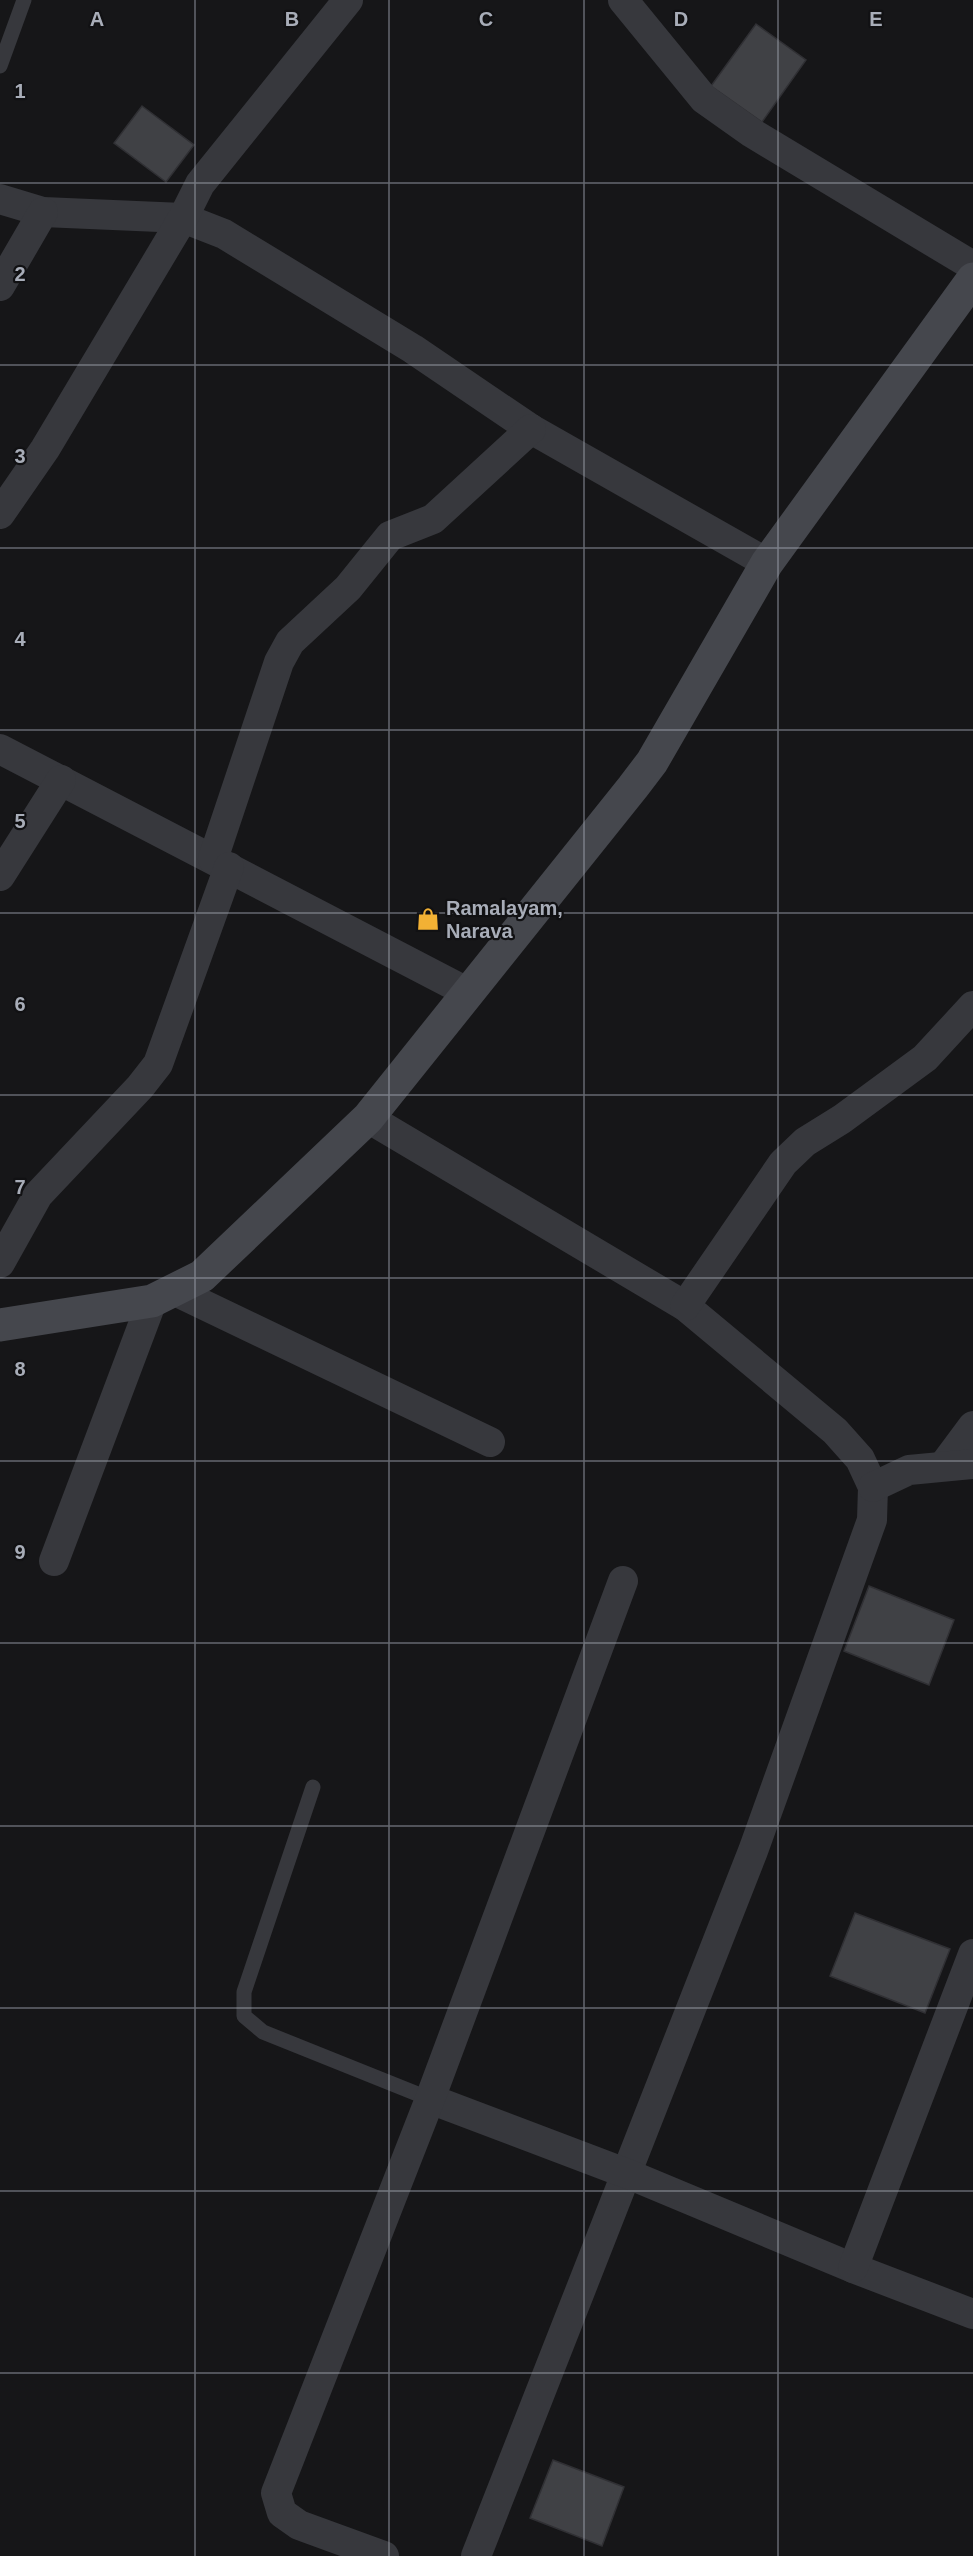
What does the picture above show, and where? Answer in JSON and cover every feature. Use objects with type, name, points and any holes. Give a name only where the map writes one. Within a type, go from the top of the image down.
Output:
[{"type":"main road","points":[[0,1325],[164,1296],[202,1276],[368,1118],[652,762],[767,563],[973,279]]},
{"type":"street","points":[[0,514],[45,449],[183,218],[200,184],[215,162],[348,0]]},
{"type":"street","points":[[623,0],[704,99],[752,133],[973,266]]},
{"type":"street","points":[[0,199],[43,212],[183,218],[224,234],[413,349],[531,429],[767,563]]},
{"type":"street","points":[[0,286],[43,212]]},
{"type":"street","points":[[0,1263],[38,1195],[159,1064],[221,863],[279,662],[291,642],[348,588],[390,536],[434,519],[531,429]]},
{"type":"street","points":[[0,749],[467,992]]},
{"type":"street","points":[[0,876],[61,780]]},
{"type":"street","points":[[686,1306],[783,1163],[805,1142],[850,1113],[924,1058],[973,1006]]},
{"type":"street","points":[[368,1118],[686,1306],[835,1431],[860,1459],[873,1487],[872,1520],[753,1851],[476,2556]]},
{"type":"street","points":[[54,1561],[164,1296],[490,1442]]},
{"type":"street","points":[[944,1465],[973,1426]]},
{"type":"street","points":[[873,1487],[909,1470],[973,1464]]},
{"type":"street","points":[[384,2556],[299,2525],[282,2513],[276,2493],[430,2099],[624,1581]]},
{"type":"street","points":[[853,2268],[973,1954]]},
{"type":"street","points":[[430,2099],[628,2174],[853,2268],[973,2314]]},
{"type":"lane","points":[[0,66],[24,0]]},
{"type":"lane","points":[[313,1787],[244,1992],[244,2016],[263,2032],[430,2099]]},
{"type":"building","points":[[756,24],[806,60],[762,122],[711,86]]},
{"type":"building","points":[[142,106],[194,145],[166,182],[114,143]]},
{"type":"building","points":[[869,1586],[954,1620],[929,1685],[844,1651]]},
{"type":"building","points":[[855,1913],[950,1949],[925,2013],[830,1976]]},
{"type":"building","points":[[553,2460],[624,2487],[602,2546],[530,2518]]},
{"type":"place","name":"Ramalayam, Narava","points":[[428,919]]}]
